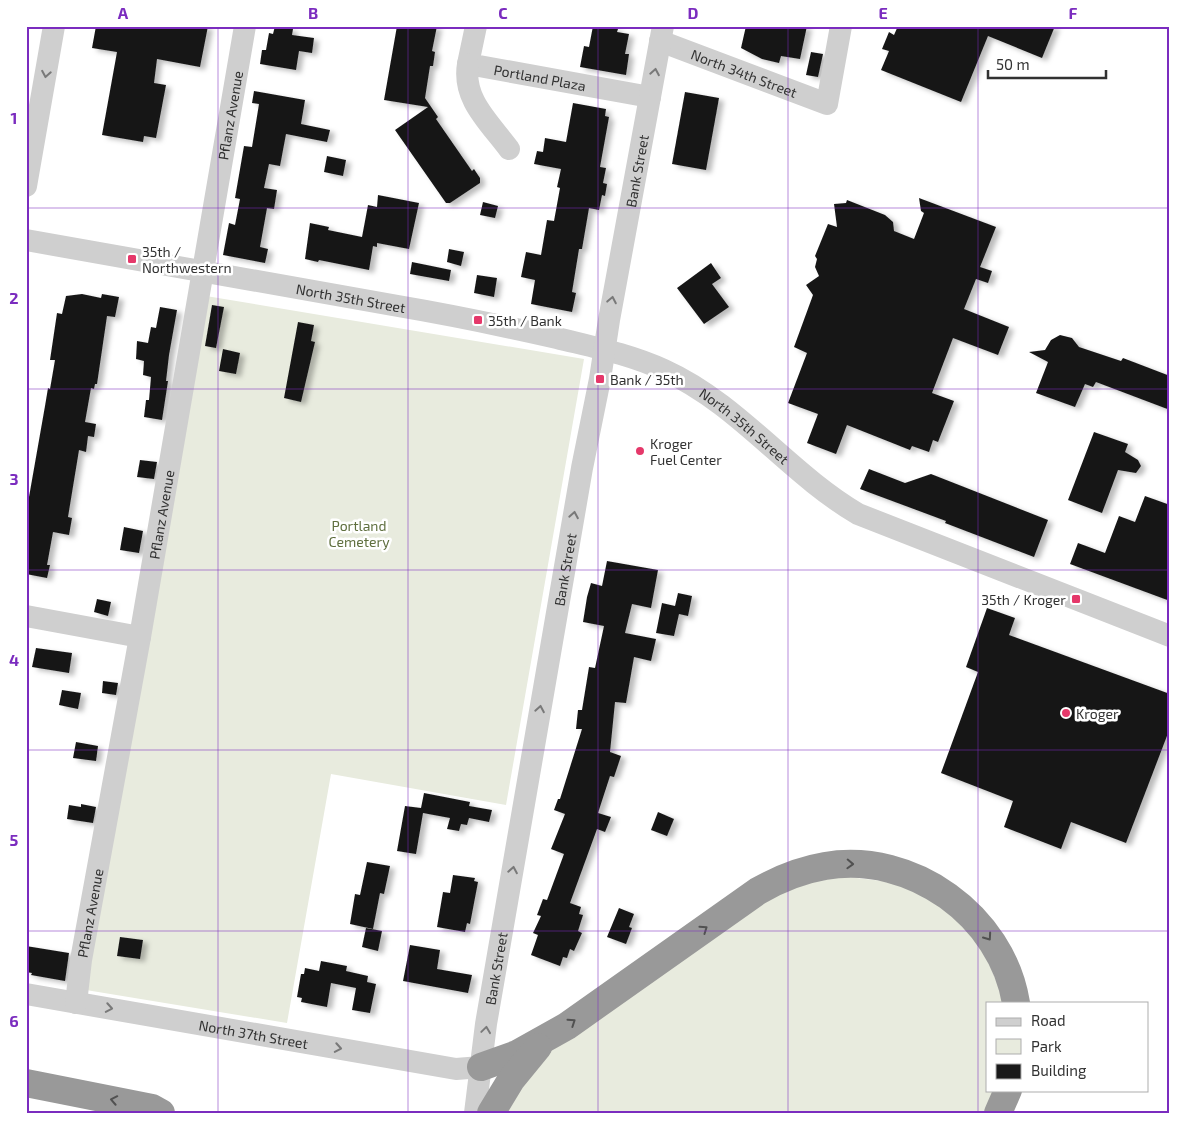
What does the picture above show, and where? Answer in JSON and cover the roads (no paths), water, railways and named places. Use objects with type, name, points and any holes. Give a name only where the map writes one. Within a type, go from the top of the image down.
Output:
[{"type":"highway","points":[[481,1067],[516,1054],[567,1026],[758,891],[789,875],[807,869],[846,864],[876,866],[910,875],[929,884],[963,908],[986,934],[1000,957],[1009,976],[1016,1002]]},
{"type":"highway","points":[[491,1113],[511,1080],[548,1037]]},
{"type":"highway","points":[[26,1083],[152,1108],[161,1113]]},
{"type":"highway","points":[[998,1113],[1007,1092]]},
{"type":"street","points":[[26,186],[54,26]]},
{"type":"street","name":"Pflanz Avenue","points":[[76,1002],[81,960],[140,637],[245,26]]},
{"type":"street","points":[[476,26],[468,64],[467,86],[474,103],[508,149]]},
{"type":"street","name":"North 34th Street","points":[[662,34],[827,104],[841,26]]},
{"type":"street","name":"Bank Street","points":[[475,1113],[486,1024],[577,498],[662,34]]},
{"type":"street","name":"Portland Plaza","points":[[468,64],[650,97]]},
{"type":"street","name":"North 35th Street","points":[[26,240],[478,320],[605,348],[645,362],[691,383],[729,410],[832,498],[858,514],[1170,636]]},
{"type":"street","points":[[26,616],[140,637]]},
{"type":"street","name":"North 37th Street","points":[[26,994],[456,1069],[481,1067]]},
{"type":"place","name":"35th / Northwestern","points":[[132,259]]},
{"type":"place","name":"35th / Bank","points":[[478,320]]},
{"type":"place","name":"Bank / 35th","points":[[600,379]]},
{"type":"place","name":"Kroger Fuel Center","points":[[640,451]]},
{"type":"place","name":"35th / Kroger","points":[[1076,599]]},
{"type":"place","name":"Kroger","points":[[1066,713]]},
{"type":"park label","name":"Portland Cemetery","points":[[359,534]]}]
